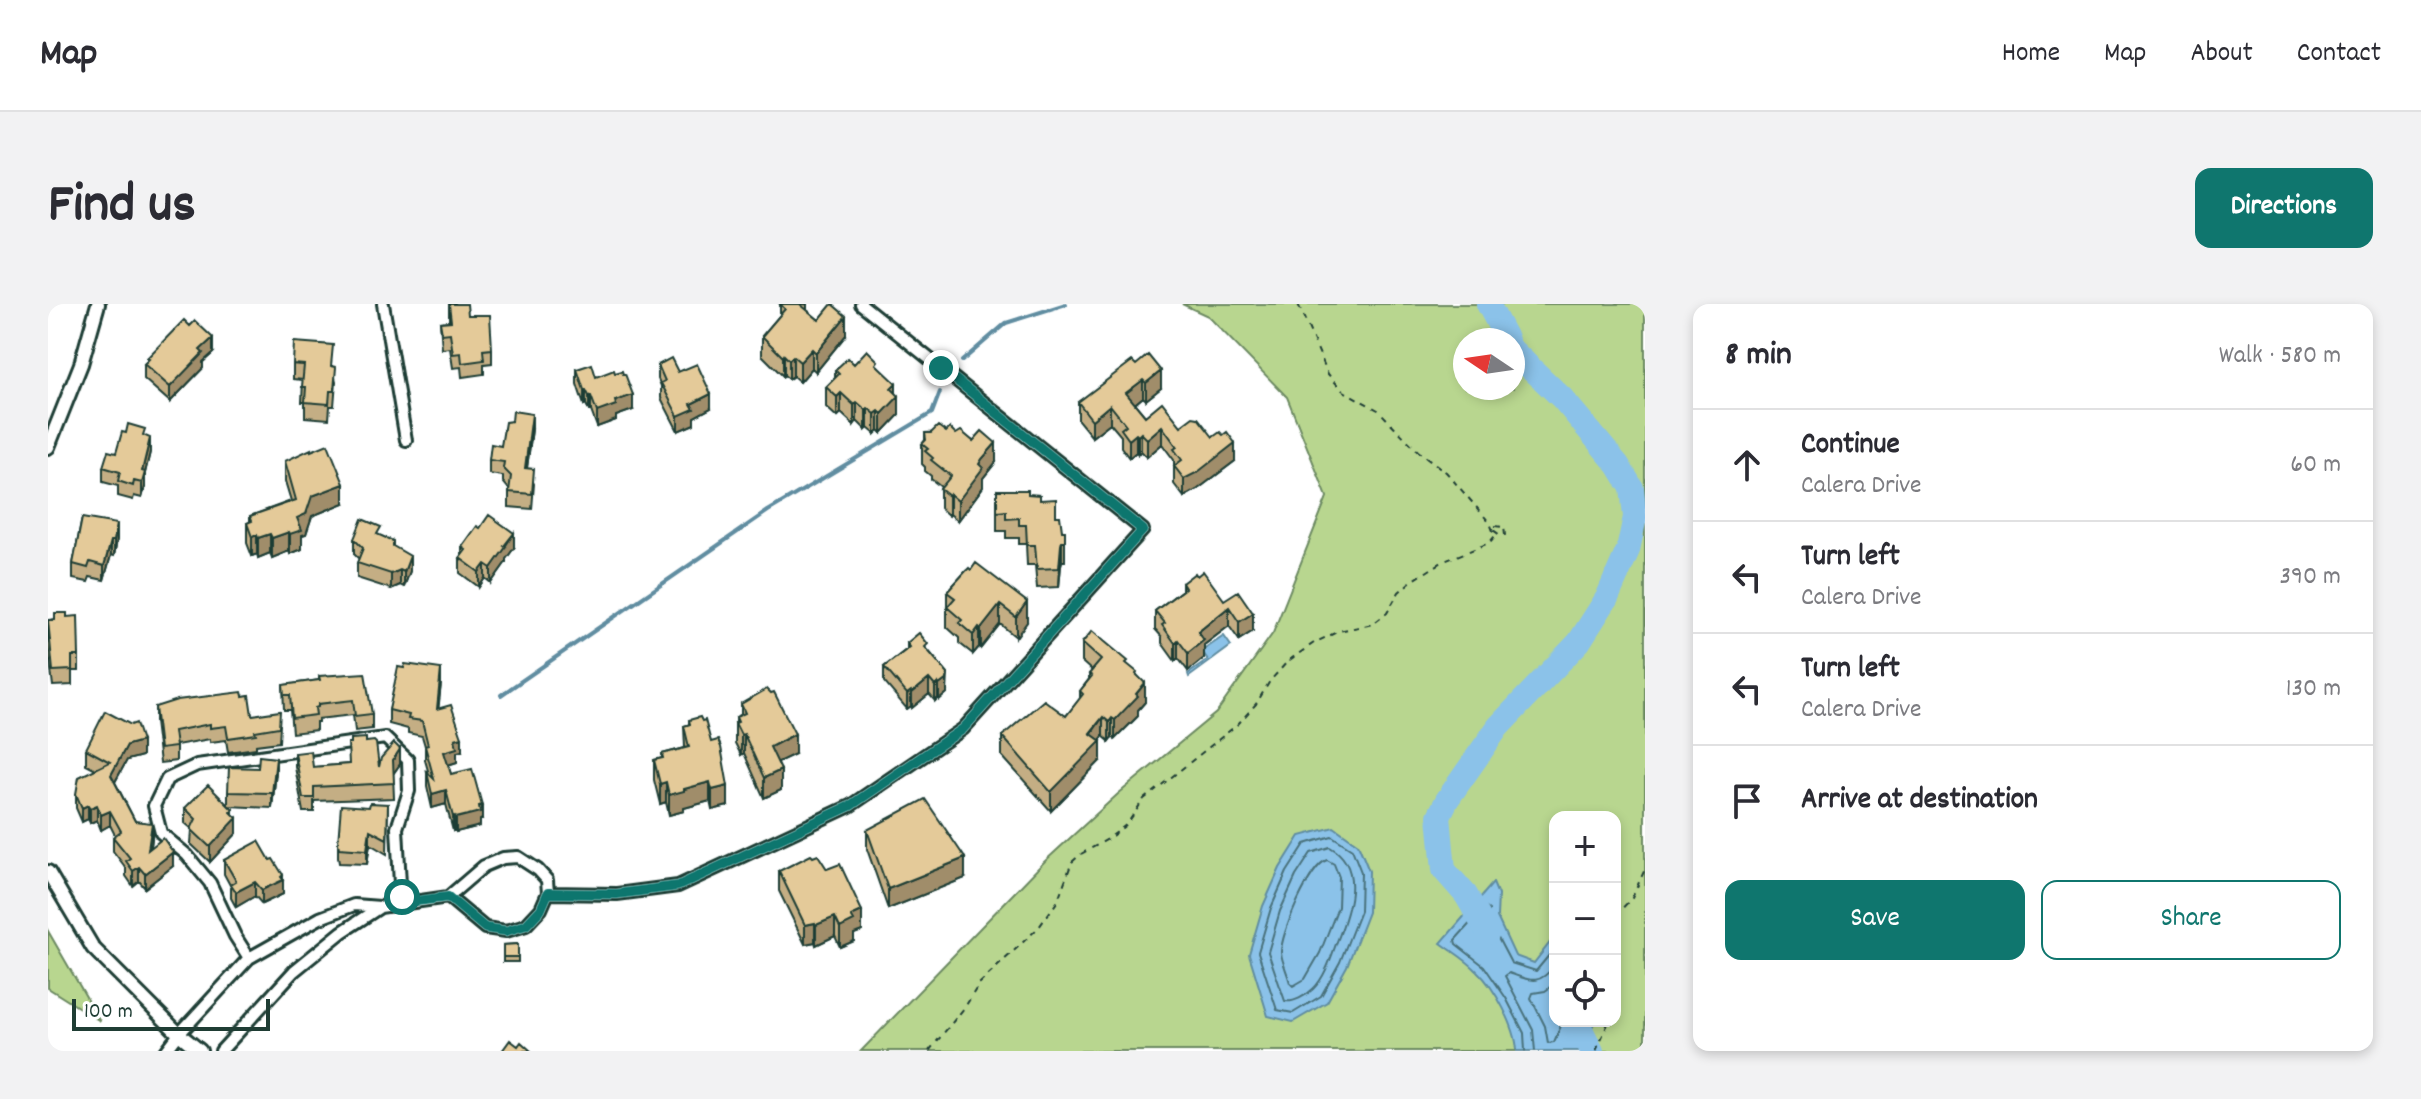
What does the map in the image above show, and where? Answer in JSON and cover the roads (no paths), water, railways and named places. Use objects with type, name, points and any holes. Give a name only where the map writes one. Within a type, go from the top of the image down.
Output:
[{"type":"street","points":[[48,447],[81,364],[98,304]]},
{"type":"street","points":[[383,304],[406,440]]},
{"type":"street","points":[[548,893],[617,894],[678,886],[850,806],[963,729],[1143,530],[861,304]]},
{"type":"street","points":[[249,958],[210,883],[187,855],[161,833],[154,806],[167,779],[197,765],[385,738],[408,760],[409,791],[397,828],[401,903]]},
{"type":"street","points":[[166,1051],[249,958],[320,918],[354,905],[380,907],[448,897],[484,866],[503,858],[518,857],[547,880],[548,893],[541,909],[526,925],[506,931],[485,928],[448,897]]},
{"type":"street","points":[[48,872],[93,948],[200,1051]]},
{"type":"street","points":[[221,1051],[294,971],[342,932],[380,907]]},
{"type":"water","points":[[1224,636],[1231,646],[1189,677],[1188,674],[1208,660],[1202,651]]},
{"type":"water","points":[[1334,827],[1358,844],[1369,871],[1368,912],[1347,966],[1327,1002],[1293,1022],[1268,1016],[1249,954],[1263,906],[1280,868],[1300,836]]},
{"type":"water","points":[[1493,883],[1498,895],[1497,917],[1515,956],[1534,963],[1549,944],[1549,1027],[1592,1027],[1581,1051],[1517,1051],[1509,1020],[1491,987],[1473,967],[1441,943]]},
{"type":"waterway","points":[[962,361],[1006,323],[1066,304]]},
{"type":"waterway","points":[[1488,304],[1501,328]]},
{"type":"waterway","points":[[1488,933],[1466,895],[1444,870],[1439,816],[1498,727],[1579,642],[1607,598],[1628,550],[1635,517],[1632,488],[1618,465],[1562,398],[1525,363]]},
{"type":"waterway","points":[[501,695],[768,511],[932,413],[940,392]]},
{"type":"waterway","points":[[1579,1027],[1592,1051]]}]
